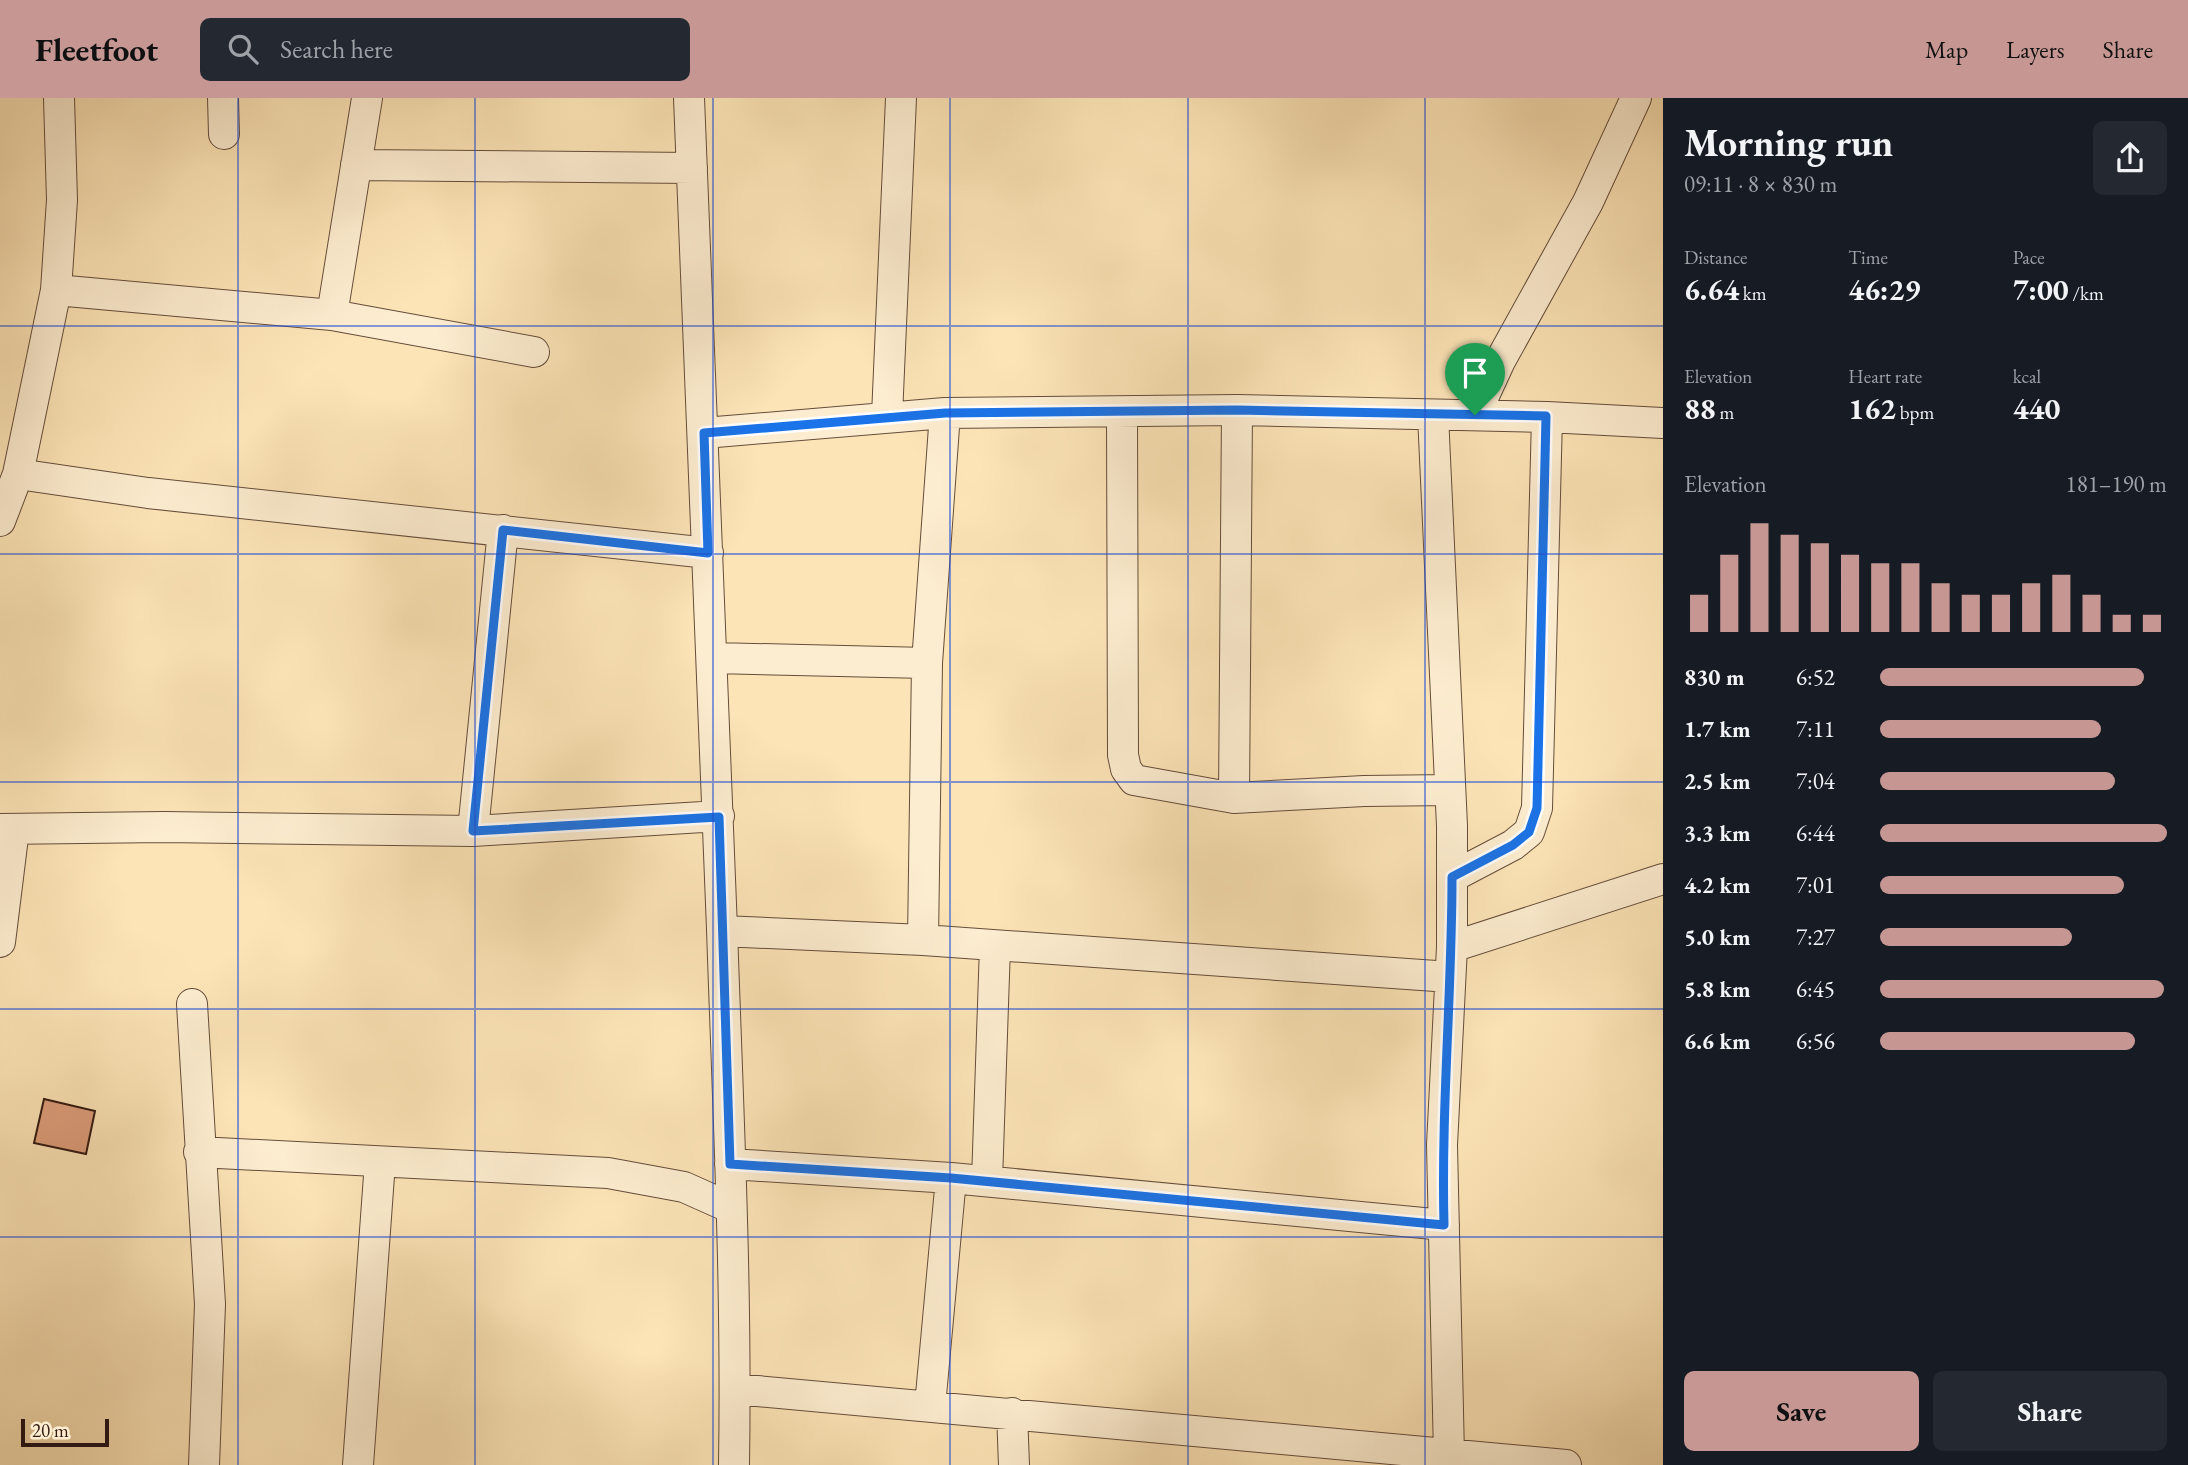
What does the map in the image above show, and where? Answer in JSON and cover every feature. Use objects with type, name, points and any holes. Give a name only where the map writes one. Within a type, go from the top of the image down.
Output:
[{"type":"street","points":[[0,521],[18,474],[56,290],[62,200],[58,98]]},
{"type":"street","points":[[223,98],[224,135]]},
{"type":"street","points":[[332,315],[367,98]]},
{"type":"street","points":[[688,98],[714,658],[730,1164],[734,1465]]},
{"type":"street","points":[[887,416],[901,98]]},
{"type":"street","points":[[1475,415],[1500,361],[1588,202],[1636,98]]},
{"type":"street","points":[[356,165],[692,168]]},
{"type":"street","points":[[56,290],[332,315],[534,352]]},
{"type":"street","points":[[704,433],[945,413],[1237,410],[1546,416],[1663,423]]},
{"type":"street","points":[[1234,799],[1237,410]]},
{"type":"street","points":[[923,940],[928,663],[945,413]]},
{"type":"street","points":[[1122,413],[1123,755],[1126,769],[1134,780],[1234,799],[1364,791],[1449,790]]},
{"type":"street","points":[[1433,415],[1452,877],[1452,947],[1442,1144],[1449,1455]]},
{"type":"street","points":[[1452,877],[1513,845],[1529,832],[1537,808],[1546,416]]},
{"type":"street","points":[[18,474],[148,493],[708,553]]},
{"type":"street","points":[[473,831],[503,530]]},
{"type":"street","points":[[714,658],[928,663]]},
{"type":"street","points":[[0,942],[7,829],[473,831],[719,817]]},
{"type":"street","points":[[1452,947],[1663,878]]},
{"type":"street","points":[[722,931],[923,940],[1450,977]]},
{"type":"street","points":[[987,1181],[995,946]]},
{"type":"street","points":[[192,1004],[210,1304],[204,1465]]},
{"type":"street","points":[[199,1152],[608,1173],[684,1187],[731,1208]]},
{"type":"street","points":[[358,1465],[380,1162]]},
{"type":"street","points":[[730,1164],[987,1181],[1444,1225]]},
{"type":"street","points":[[930,1406],[951,1178]]},
{"type":"street","points":[[735,1389],[1566,1465]]},
{"type":"street","points":[[1013,1413],[1014,1465]]},
{"type":"building","points":[[44,1099],[95,1111],[86,1154],[34,1143]]},
{"type":"route","points":[[1237,410],[1475,415],[1546,416],[1537,808],[1529,832],[1513,845],[1452,877],[1452,947],[1442,1144],[1444,1225],[951,1178],[730,1164],[719,817],[473,831],[503,530],[708,553],[704,433],[945,413],[1237,410]]}]
